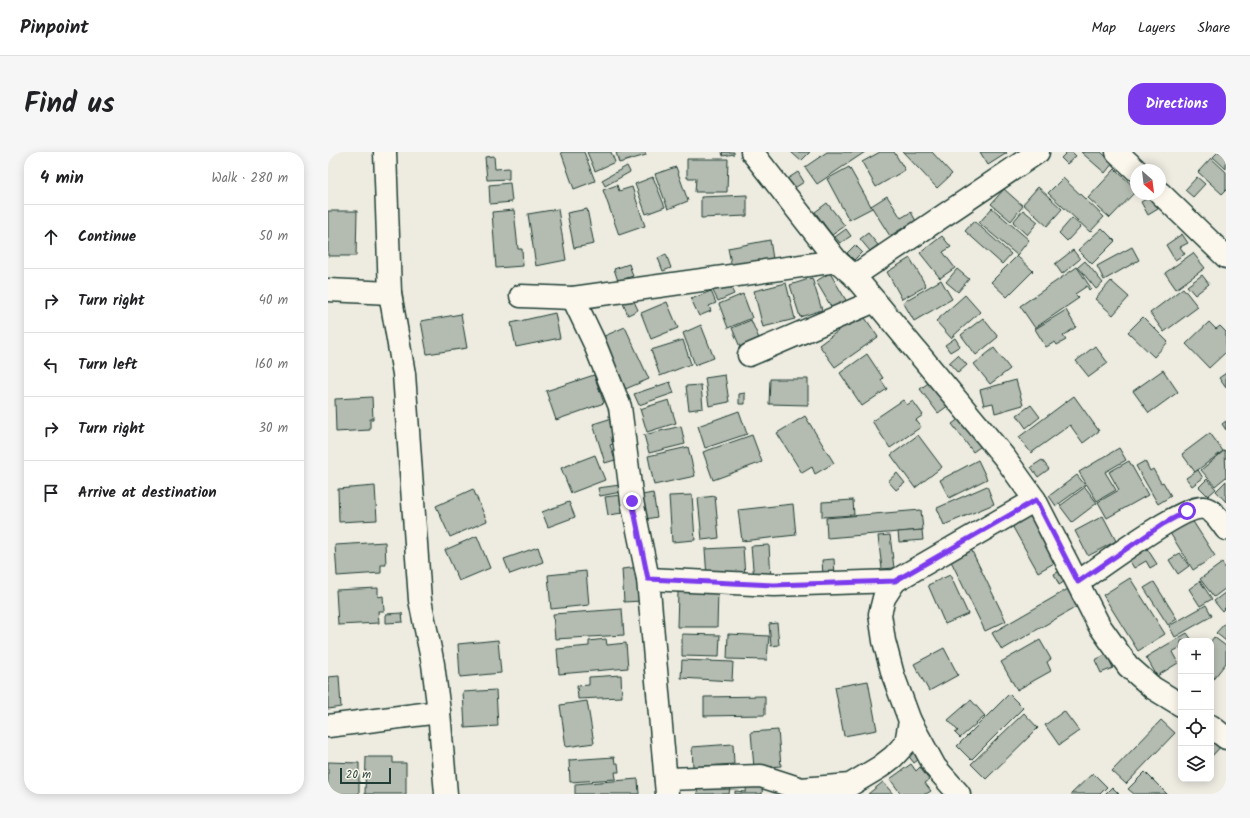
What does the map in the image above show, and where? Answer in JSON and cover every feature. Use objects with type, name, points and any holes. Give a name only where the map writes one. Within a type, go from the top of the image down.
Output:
[{"type":"street","points":[[385,152],[390,293],[404,374],[420,600],[433,664],[446,794]]},
{"type":"street","points":[[752,152],[837,261],[854,276],[875,301],[1005,458],[1036,500],[1099,625],[1128,666],[1153,688],[1178,703]]},
{"type":"street","points":[[854,276],[1038,152]]},
{"type":"street","points":[[1117,152],[1130,164]]},
{"type":"street","points":[[1166,199],[1226,257]]},
{"type":"street","points":[[521,296],[573,298],[837,261]]},
{"type":"street","points":[[328,290],[390,293]]},
{"type":"street","points":[[573,298],[594,342],[620,407],[632,501],[648,579],[667,787],[761,776],[801,789],[850,789],[880,767],[906,743],[910,721]]},
{"type":"street","points":[[749,355],[875,301]]},
{"type":"street","points":[[959,794],[935,767],[910,721],[893,675],[884,640],[880,614],[884,598],[895,581],[1036,500]]},
{"type":"street","points":[[1078,582],[1163,524],[1187,511],[1202,507],[1211,510],[1226,529]]},
{"type":"street","points":[[648,579],[774,585],[895,581]]},
{"type":"street","points":[[328,726],[439,712]]},
{"type":"street","points":[[1214,728],[1226,738]]},
{"type":"building","points":[[561,152],[584,152],[595,181],[574,189]]},
{"type":"building","points":[[587,152],[611,152],[615,162],[595,171]]},
{"type":"building","points":[[616,152],[645,152],[646,155],[619,163]]},
{"type":"building","points":[[722,152],[734,152],[734,154],[723,156]]},
{"type":"building","points":[[791,152],[810,152],[801,161]]},
{"type":"building","points":[[827,152],[865,152],[817,184],[805,167]]},
{"type":"building","points":[[880,152],[894,152],[905,170],[876,187],[862,162]]},
{"type":"building","points":[[903,152],[932,152],[952,174],[937,188]]},
{"type":"building","points":[[980,152],[1006,152],[1007,153],[988,165]]},
{"type":"building","points":[[1067,152],[1072,152],[1076,156],[1067,164],[1061,158]]},
{"type":"building","points":[[1081,152],[1101,152],[1113,163],[1105,173]]},
{"type":"building","points":[[1218,152],[1226,152],[1226,169],[1213,157]]},
{"type":"building","points":[[494,156],[495,169],[509,168],[509,179],[487,180],[485,157]]},
{"type":"building","points":[[1211,158],[1226,172],[1226,190],[1222,194],[1198,172]]},
{"type":"building","points":[[687,159],[728,159],[727,192],[695,192],[696,178],[687,178]]},
{"type":"building","points":[[627,166],[630,172],[605,186],[602,180]]},
{"type":"building","points":[[676,167],[688,201],[668,209],[655,174]]},
{"type":"building","points":[[849,167],[872,208],[849,220],[827,179]]},
{"type":"building","points":[[1115,169],[1130,183],[1130,197],[1110,218],[1088,198]]},
{"type":"building","points":[[798,172],[804,182],[793,189],[787,179]]},
{"type":"building","points":[[653,177],[665,207],[646,214],[635,184]]},
{"type":"building","points":[[1197,177],[1205,184],[1193,197],[1185,190]]},
{"type":"building","points":[[1063,178],[1104,217],[1090,232],[1048,193]]},
{"type":"building","points":[[510,183],[512,202],[490,204],[489,185]]},
{"type":"building","points":[[617,185],[619,191],[632,187],[645,226],[619,235],[603,190]]},
{"type":"building","points":[[1038,187],[1062,209],[1047,226],[1023,204]]},
{"type":"building","points":[[1004,189],[1023,206],[1011,221],[991,204]]},
{"type":"building","points":[[747,195],[747,216],[701,218],[701,197]]},
{"type":"building","points":[[887,196],[901,218],[911,212],[917,223],[911,227],[909,224],[890,236],[871,206]]},
{"type":"building","points":[[1144,200],[1153,200],[1158,209],[1148,215],[1141,202]]},
{"type":"building","points":[[827,203],[845,226],[832,235],[815,212]]},
{"type":"building","points":[[992,208],[1029,240],[1017,255],[979,223]]},
{"type":"building","points":[[558,209],[566,260],[536,266],[528,214]]},
{"type":"building","points":[[587,209],[594,244],[574,248],[567,213]]},
{"type":"building","points":[[514,210],[518,249],[522,249],[523,266],[496,268],[492,212]]},
{"type":"building","points":[[1023,210],[1038,222],[1027,235],[1013,222]]},
{"type":"building","points":[[328,211],[357,211],[356,256],[328,256]]},
{"type":"building","points":[[1072,218],[1081,226],[1067,241],[1059,233]]},
{"type":"building","points":[[974,221],[1011,254],[1002,264],[965,231]]},
{"type":"building","points":[[1102,228],[1115,241],[1092,264],[1078,250]]},
{"type":"building","points":[[846,229],[851,236],[840,243],[835,237]]},
{"type":"building","points":[[868,233],[878,245],[870,251],[860,239]]},
{"type":"building","points":[[1182,234],[1188,243],[1180,247],[1185,254],[1175,260],[1166,245]]},
{"type":"building","points":[[942,236],[951,247],[943,252],[955,268],[940,278],[920,253]]},
{"type":"building","points":[[770,240],[773,259],[732,268],[728,248]]},
{"type":"building","points":[[855,245],[862,252],[854,260],[847,253]]},
{"type":"building","points":[[1132,247],[1139,260],[1104,280],[1097,266]]},
{"type":"building","points":[[1073,250],[1080,259],[1062,274],[1055,264]]},
{"type":"building","points":[[1193,253],[1205,268],[1176,289],[1165,273]]},
{"type":"building","points":[[666,254],[671,268],[663,271],[658,258]]},
{"type":"building","points":[[1017,256],[1033,271],[1007,297],[991,282]]},
{"type":"building","points":[[910,258],[926,286],[902,299],[887,272]]},
{"type":"building","points":[[1085,261],[1103,283],[1096,289],[1078,267]]},
{"type":"building","points":[[629,264],[633,276],[618,281],[614,269]]},
{"type":"building","points":[[1077,267],[1091,288],[1089,290],[1087,286],[1075,294],[1079,298],[1035,328],[1020,306]]},
{"type":"building","points":[[957,269],[969,279],[958,292],[946,282]]},
{"type":"building","points":[[830,273],[847,302],[833,310],[816,281]]},
{"type":"building","points":[[1202,275],[1209,284],[1195,295],[1187,286]]},
{"type":"building","points":[[812,278],[822,310],[800,317],[790,285]]},
{"type":"building","points":[[941,280],[952,299],[914,321],[903,302]]},
{"type":"building","points":[[1111,281],[1129,297],[1113,315],[1095,299]]},
{"type":"building","points":[[786,283],[795,319],[763,327],[754,291]]},
{"type":"building","points":[[729,284],[734,294],[718,301],[713,291]]},
{"type":"building","points":[[1183,288],[1198,307],[1164,332],[1150,313]]},
{"type":"building","points":[[711,291],[716,303],[709,306],[711,311],[699,316],[691,299]]},
{"type":"building","points":[[743,294],[752,318],[728,328],[719,304]]},
{"type":"building","points":[[965,295],[980,312],[951,338],[936,321]]},
{"type":"building","points":[[632,297],[638,310],[628,315],[622,301]]},
{"type":"building","points":[[667,302],[678,328],[651,339],[641,313]]},
{"type":"building","points":[[859,309],[878,337],[835,367],[819,345],[838,331],[834,326]]},
{"type":"building","points":[[1066,310],[1076,327],[1063,336],[1066,340],[1057,345],[1055,342],[1046,347],[1035,329]]},
{"type":"building","points":[[555,313],[560,338],[516,347],[511,323]]},
{"type":"building","points":[[461,314],[467,348],[427,354],[421,321]]},
{"type":"building","points":[[1143,317],[1168,342],[1154,357],[1128,332]]},
{"type":"building","points":[[983,318],[998,337],[976,355],[961,335]]},
{"type":"building","points":[[751,320],[761,343],[742,352],[732,328]]},
{"type":"building","points":[[1209,322],[1216,329],[1220,326],[1226,332],[1226,352],[1209,368],[1186,344]]},
{"type":"building","points":[[701,325],[714,358],[695,365],[683,333]]},
{"type":"building","points":[[625,327],[649,379],[623,390],[600,338]]},
{"type":"building","points":[[955,338],[960,346],[950,352],[945,345]]},
{"type":"building","points":[[683,340],[691,364],[660,376],[651,350]]},
{"type":"building","points":[[1095,346],[1108,363],[1089,377],[1076,361]]},
{"type":"building","points":[[994,348],[1010,369],[990,384],[974,364]]},
{"type":"building","points":[[867,354],[883,378],[881,380],[887,389],[862,406],[840,373]]},
{"type":"building","points":[[958,355],[967,365],[958,373],[949,363]]},
{"type":"building","points":[[1163,370],[1178,392],[1149,413],[1133,391]]},
{"type":"building","points":[[1226,373],[1226,388],[1219,378]]},
{"type":"building","points":[[594,375],[604,403],[556,420],[546,391]]},
{"type":"building","points":[[725,375],[729,402],[709,406],[705,378]]},
{"type":"building","points":[[770,379],[808,379],[808,405],[769,404]]},
{"type":"building","points":[[1016,380],[1023,405],[995,413],[993,403],[984,405],[980,390]]},
{"type":"building","points":[[931,381],[949,405],[938,413],[920,389]]},
{"type":"building","points":[[670,382],[674,393],[639,405],[634,394]]},
{"type":"building","points":[[701,385],[703,408],[689,410],[686,386]]},
{"type":"building","points":[[745,393],[745,404],[739,404],[739,394]]},
{"type":"building","points":[[1074,396],[1099,431],[1083,443],[1070,425],[1031,453],[1019,437]]},
{"type":"building","points":[[372,397],[373,419],[370,419],[370,430],[336,432],[335,399]]},
{"type":"building","points":[[669,400],[676,423],[647,432],[640,409]]},
{"type":"building","points":[[903,400],[907,405],[913,401],[923,415],[916,420],[921,427],[890,448],[872,421]]},
{"type":"building","points":[[1031,405],[1040,417],[1026,428],[1017,415]]},
{"type":"building","points":[[739,411],[747,434],[705,448],[698,426]]},
{"type":"building","points":[[805,416],[834,463],[815,474],[812,467],[802,473],[777,433]]},
{"type":"building","points":[[963,416],[984,444],[973,452],[952,424]]},
{"type":"building","points":[[609,419],[614,436],[611,437],[613,444],[610,445],[615,460],[605,463],[593,424]]},
{"type":"building","points":[[1226,421],[1226,430],[1222,424]]},
{"type":"building","points":[[681,426],[685,444],[649,453],[644,435]]},
{"type":"building","points":[[1210,433],[1223,451],[1195,472],[1182,454]]},
{"type":"building","points":[[752,435],[762,462],[713,480],[703,452]]},
{"type":"building","points":[[918,435],[942,467],[915,488],[891,455]]},
{"type":"building","points":[[688,447],[695,476],[654,485],[648,456]]},
{"type":"building","points":[[1119,448],[1126,460],[1105,472],[1116,490],[1097,501],[1079,472]]},
{"type":"building","points":[[1225,450],[1226,477],[1215,486],[1201,470]]},
{"type":"building","points":[[595,455],[605,480],[571,493],[561,468]]},
{"type":"building","points":[[978,460],[987,479],[949,498],[940,480]]},
{"type":"building","points":[[1042,460],[1049,469],[1038,477],[1031,467]]},
{"type":"building","points":[[1129,461],[1148,495],[1107,518],[1098,502],[1119,490],[1109,472]]},
{"type":"building","points":[[1145,461],[1150,471],[1153,469],[1171,496],[1158,504],[1136,466]]},
{"type":"building","points":[[1198,470],[1203,478],[1192,486],[1186,478]]},
{"type":"building","points":[[897,473],[905,483],[896,490],[888,481]]},
{"type":"building","points":[[1077,475],[1085,485],[1056,506],[1049,496]]},
{"type":"building","points":[[1207,479],[1216,489],[1208,496],[1199,487]]},
{"type":"building","points":[[1226,481],[1226,502],[1216,491]]},
{"type":"building","points":[[620,485],[621,492],[600,496],[598,488]]},
{"type":"building","points":[[375,486],[377,520],[339,522],[338,489]]},
{"type":"building","points":[[987,486],[994,504],[944,525],[937,508]]},
{"type":"building","points":[[1085,487],[1097,503],[1072,522],[1060,506]]},
{"type":"building","points":[[473,489],[487,521],[450,537],[436,506]]},
{"type":"building","points":[[653,493],[657,517],[646,519],[642,495]]},
{"type":"building","points":[[620,495],[623,513],[608,515],[605,497]]},
{"type":"building","points":[[692,495],[695,540],[672,542],[669,496]]},
{"type":"building","points":[[715,496],[719,538],[702,540],[698,498]]},
{"type":"building","points":[[853,500],[854,515],[822,517],[822,502]]},
{"type":"building","points":[[569,502],[575,517],[548,527],[542,512]]},
{"type":"building","points":[[793,504],[796,535],[742,541],[738,510]]},
{"type":"building","points":[[921,510],[923,530],[827,538],[826,518]]},
{"type":"building","points":[[1028,511],[1056,562],[1038,572],[1010,522]]},
{"type":"building","points":[[1103,516],[1116,541],[1088,556],[1075,531]]},
{"type":"building","points":[[1192,520],[1215,556],[1193,570],[1170,533]]},
{"type":"building","points":[[922,530],[923,540],[899,542],[898,532]]},
{"type":"building","points":[[890,535],[894,568],[882,569],[878,536]]},
{"type":"building","points":[[477,536],[490,568],[459,581],[445,550]]},
{"type":"building","points":[[385,542],[386,565],[381,565],[381,573],[337,576],[335,545]]},
{"type":"building","points":[[769,545],[771,578],[754,580],[751,546]]},
{"type":"building","points":[[969,545],[1006,621],[985,631],[948,555]]},
{"type":"building","points":[[538,547],[543,562],[510,574],[504,559]]},
{"type":"building","points":[[743,547],[745,576],[707,578],[705,549]]},
{"type":"building","points":[[1146,547],[1157,564],[1150,568],[1146,561],[1134,568],[1128,558]]},
{"type":"building","points":[[1180,553],[1189,566],[1178,574],[1169,560]]},
{"type":"building","points":[[834,559],[835,575],[823,576],[822,560]]},
{"type":"building","points":[[1222,563],[1226,569],[1226,588],[1214,597],[1200,579]]},
{"type":"building","points":[[640,567],[642,601],[624,602],[622,569]]},
{"type":"building","points":[[1062,570],[1067,580],[1059,585],[1054,574]]},
{"type":"building","points":[[586,571],[589,605],[551,609],[548,575]]},
{"type":"building","points":[[950,575],[968,614],[945,624],[928,585]]},
{"type":"building","points":[[1130,578],[1165,634],[1138,651],[1103,595]]},
{"type":"building","points":[[1200,581],[1212,599],[1200,606],[1189,589]]},
{"type":"building","points":[[1154,582],[1177,619],[1168,625],[1144,588]]},
{"type":"building","points":[[378,588],[378,597],[383,596],[384,611],[378,611],[379,623],[338,625],[336,590]]},
{"type":"building","points":[[1068,589],[1078,606],[1002,650],[992,633]]},
{"type":"building","points":[[678,592],[718,592],[717,627],[677,627]]},
{"type":"building","points":[[1226,592],[1226,607],[1222,611],[1214,601]]},
{"type":"building","points":[[1206,605],[1212,616],[1175,637],[1169,626]]},
{"type":"building","points":[[622,609],[624,635],[555,639],[553,614]]},
{"type":"building","points":[[402,613],[403,622],[386,623],[386,614]]},
{"type":"building","points":[[1226,622],[1226,641],[1216,633]]},
{"type":"building","points":[[777,623],[779,645],[771,646],[769,624]]},
{"type":"building","points":[[1187,633],[1191,638],[1178,638]]},
{"type":"building","points":[[682,634],[720,635],[719,657],[682,656]]},
{"type":"building","points":[[728,634],[769,636],[767,660],[727,659]]},
{"type":"building","points":[[1214,637],[1226,646],[1226,663],[1214,678],[1214,638]]},
{"type":"building","points":[[1178,638],[1178,649],[1172,652],[1178,663],[1157,676],[1146,657]]},
{"type":"building","points":[[606,639],[607,645],[626,643],[628,668],[559,674],[557,649],[589,646],[589,641]]},
{"type":"building","points":[[498,640],[501,673],[460,677],[458,644]]},
{"type":"building","points":[[1040,640],[1051,659],[1047,662],[1051,671],[1017,690],[1001,662]]},
{"type":"building","points":[[944,648],[958,675],[929,691],[914,664]]},
{"type":"building","points":[[1107,654],[1113,668],[1101,673],[1095,660]]},
{"type":"building","points":[[682,660],[733,662],[732,681],[681,678]]},
{"type":"building","points":[[621,675],[622,697],[578,699],[577,686],[589,685],[589,677]]},
{"type":"building","points":[[339,676],[341,707],[328,709],[328,677]]},
{"type":"building","points":[[868,681],[877,730],[844,736],[835,687]]},
{"type":"building","points":[[496,690],[498,726],[465,728],[463,692]]},
{"type":"building","points":[[1009,694],[1023,708],[971,760],[957,746]]},
{"type":"building","points":[[765,696],[765,715],[704,716],[704,697]]},
{"type":"building","points":[[971,700],[985,716],[960,738],[955,733],[958,731],[948,720]]},
{"type":"building","points":[[587,701],[594,743],[566,747],[560,705]]},
{"type":"building","points":[[1064,711],[1079,731],[1059,745],[1045,725]]},
{"type":"building","points":[[1024,713],[1038,728],[986,779],[971,764]]},
{"type":"building","points":[[1161,720],[1175,733],[1126,784],[1112,771]]},
{"type":"building","points":[[778,730],[781,766],[754,768],[751,732]]},
{"type":"building","points":[[1214,736],[1223,744],[1214,754]]},
{"type":"building","points":[[733,744],[734,764],[693,767],[692,747]]},
{"type":"building","points":[[917,747],[923,756],[914,763],[907,754]]},
{"type":"building","points":[[366,757],[393,757],[393,763],[406,763],[406,794],[365,794]]},
{"type":"building","points":[[614,757],[615,763],[618,763],[619,772],[615,772],[616,779],[570,782],[569,760]]},
{"type":"building","points":[[328,762],[359,763],[359,794],[328,794]]},
{"type":"building","points":[[911,764],[916,771],[920,767],[929,780],[925,783],[931,791],[926,794],[901,794],[890,779]]},
{"type":"building","points":[[1145,772],[1167,794],[1134,794],[1128,789]]},
{"type":"building","points":[[1093,773],[1107,787],[1100,794],[1071,794]]},
{"type":"building","points":[[638,779],[639,794],[575,794],[575,784]]},
{"type":"building","points":[[747,780],[763,782],[762,794],[735,794],[735,791],[746,792]]},
{"type":"building","points":[[883,782],[893,794],[868,794]]},
{"type":"building","points":[[698,784],[730,787],[729,794],[697,794]]},
{"type":"building","points":[[1112,787],[1119,794],[1105,794]]},
{"type":"route","points":[[632,501],[648,579],[774,585],[895,581],[1036,500],[1078,582],[1163,524],[1187,511]]}]
